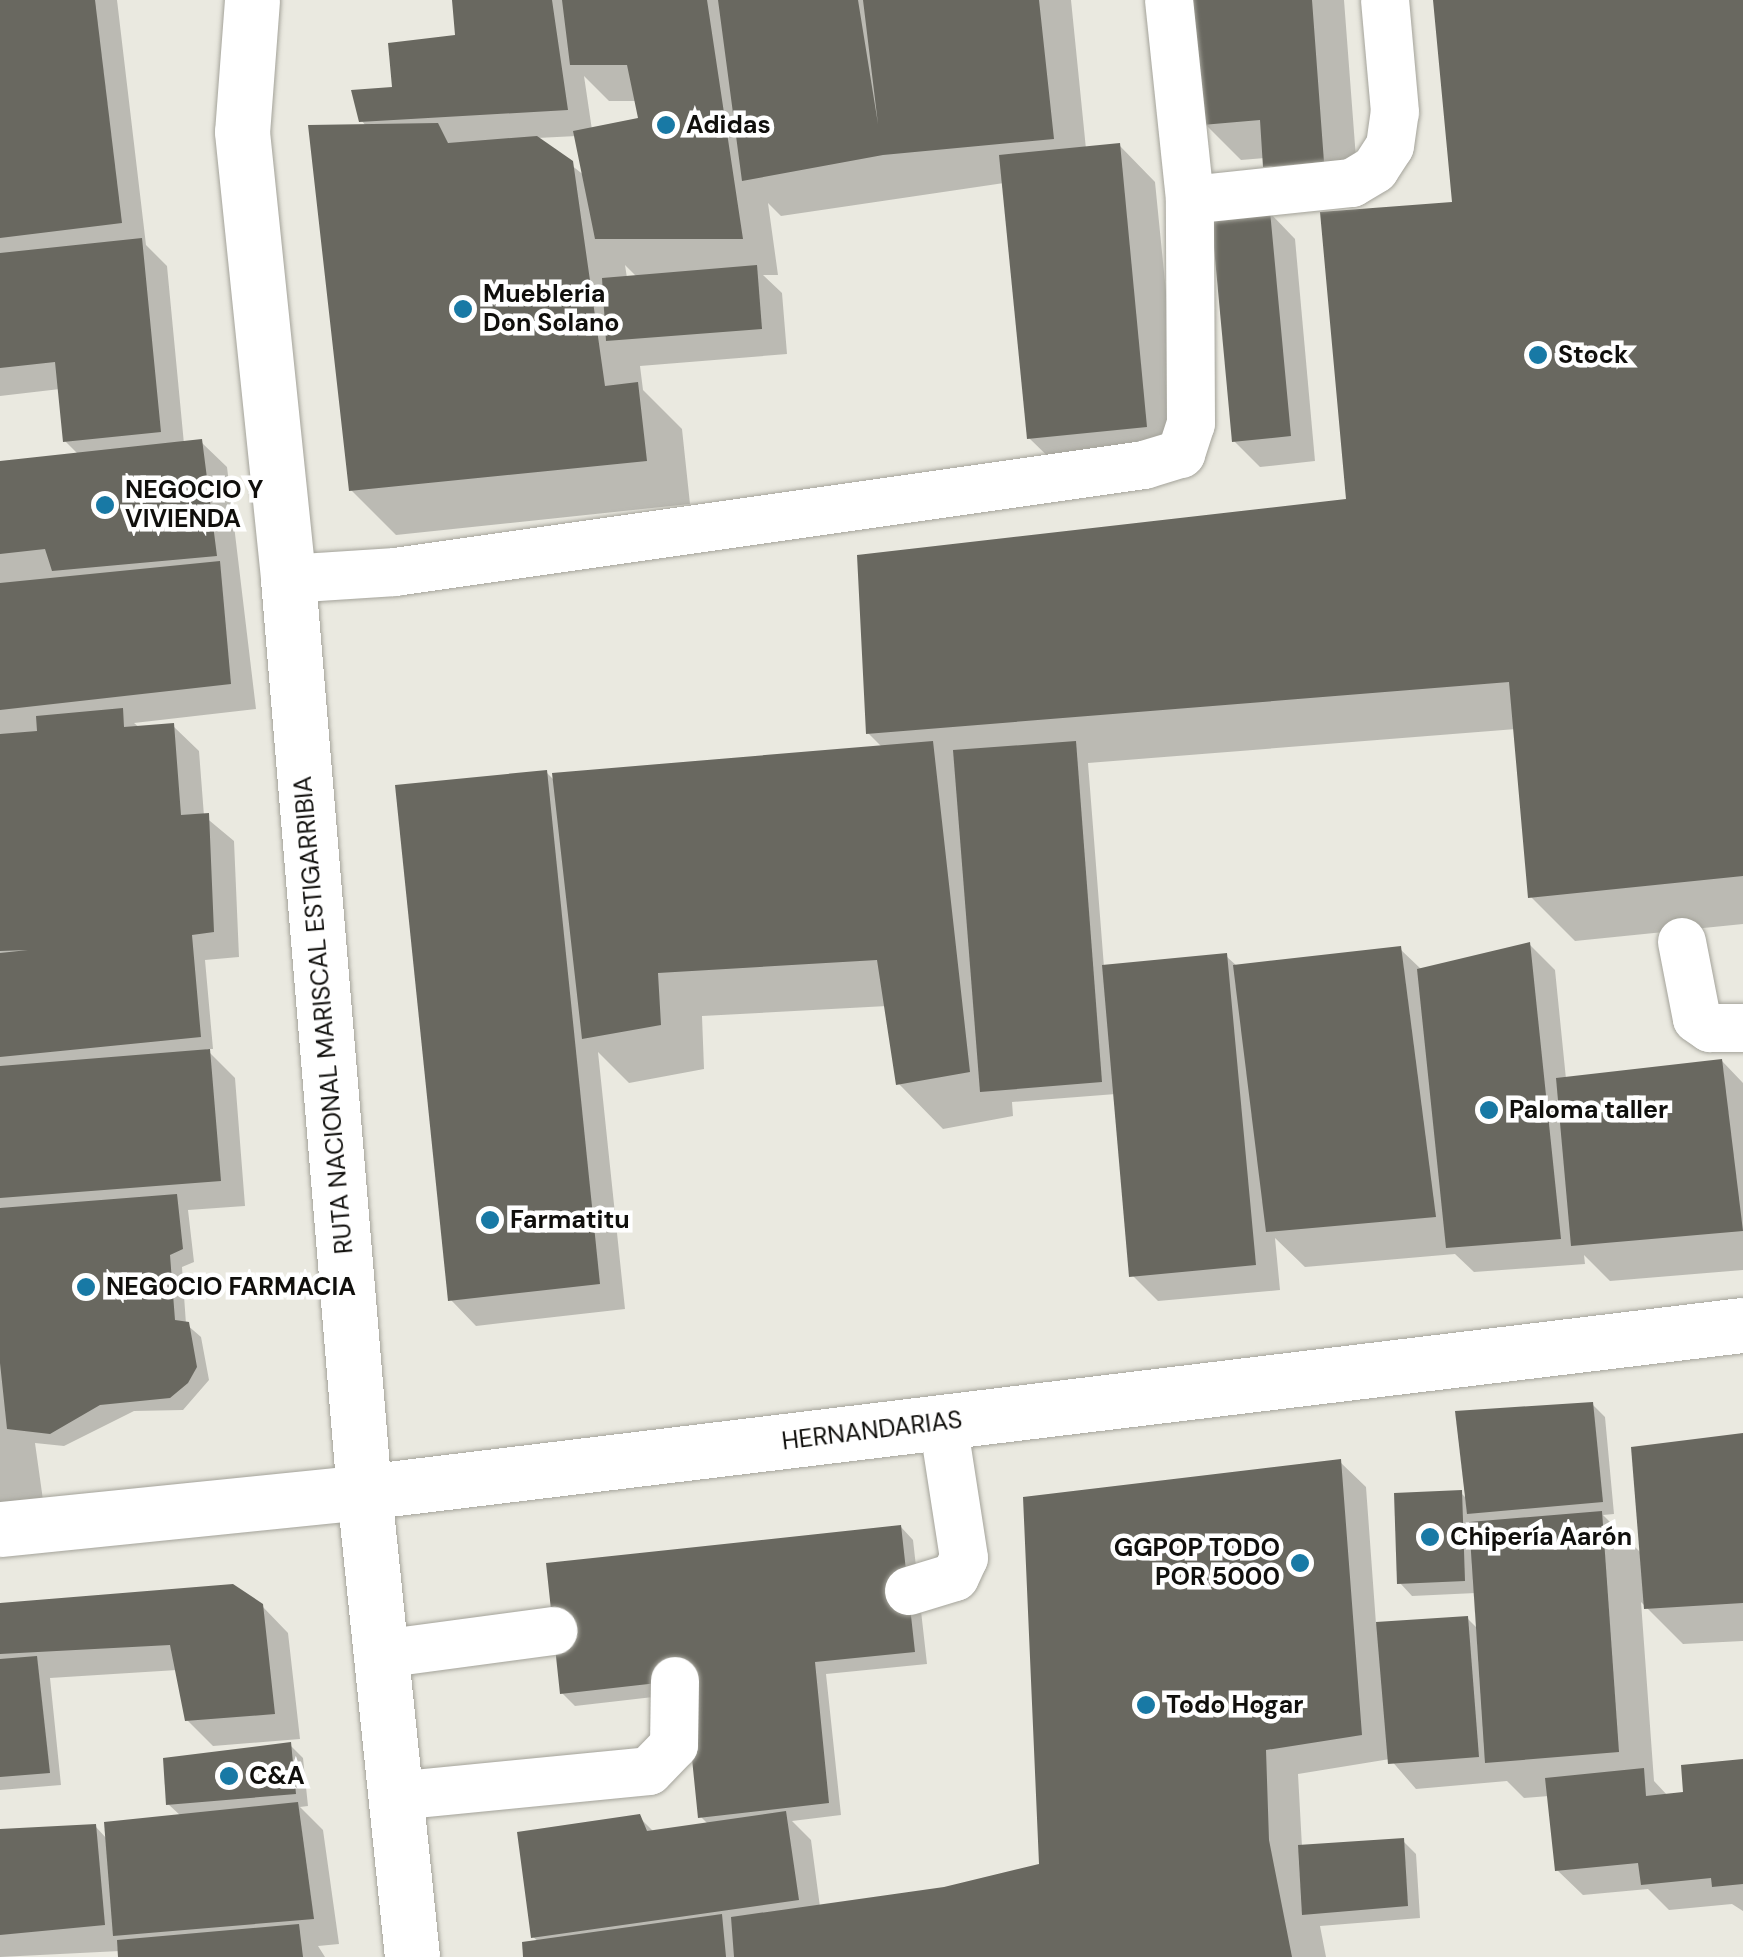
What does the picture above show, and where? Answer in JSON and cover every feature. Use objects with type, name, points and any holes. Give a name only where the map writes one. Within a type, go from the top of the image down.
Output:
[{"type":"main road","points":[[224,0],[242,132]]},
{"type":"main road","points":[[242,132],[252,0]]},
{"type":"main road","name":"RUTA NACIONAL MARISCAL ESTIGARRIBIA","points":[[242,132],[288,579],[364,1492],[412,1957]]},
{"type":"main road","name":"HERNANDARIAS","points":[[0,1528],[364,1492],[1743,1324]]},
{"type":"lane","points":[[288,579],[395,572],[1144,464],[1181,454],[1192,424],[1190,200],[1168,0]]},
{"type":"lane","points":[[1190,200],[1352,182],[1375,169],[1390,146],[1395,112],[1384,0]]},
{"type":"lane","points":[[1682,942],[1697,1018],[1710,1028],[1743,1028]]},
{"type":"lane","points":[[909,1591],[954,1577],[964,1558],[943,1422]]},
{"type":"lane","points":[[381,1654],[552,1630]]},
{"type":"lane","points":[[395,1796],[649,1771],[674,1744],[675,1681]]},
{"type":"building","points":[[0,0],[95,0],[122,223],[0,238]]},
{"type":"building","points":[[452,0],[552,0],[568,110],[359,122],[351,90],[392,87],[388,43],[455,35]]},
{"type":"building","name":"Adidas","points":[[562,0],[707,0],[743,239],[595,239],[573,131],[638,118],[627,65],[570,65]]},
{"type":"building","points":[[718,0],[858,0],[878,124],[863,0],[1039,0],[1054,139],[883,155],[742,181]]},
{"type":"building","points":[[1193,0],[1312,0],[1324,162],[1263,167],[1260,120],[1202,125]]},
{"type":"building","name":"Stock","points":[[1433,0],[1743,0],[1743,876],[1528,898],[1509,682],[866,734],[857,555],[1346,499],[1320,212],[1452,202]]},
{"type":"building","name":"Muebleria Don Solano","points":[[438,123],[448,143],[537,136],[573,161],[605,386],[638,382],[647,461],[349,491],[308,125]]},
{"type":"building","points":[[1120,143],[1147,427],[1027,439],[999,155]]},
{"type":"building","points":[[1270,211],[1291,436],[1232,442],[1211,215]]},
{"type":"building","points":[[142,238],[161,432],[63,442],[55,362],[0,368],[0,253]]},
{"type":"building","points":[[757,265],[762,329],[606,341],[602,278]]},
{"type":"building","name":"NEGOCIO Y VIVIENDA","points":[[202,439],[217,556],[52,571],[45,549],[0,554],[0,461]]},
{"type":"building","points":[[220,561],[231,684],[0,710],[0,583]]},
{"type":"building","points":[[123,708],[124,727],[174,723],[181,815],[209,813],[214,932],[192,935],[201,1037],[0,1057],[0,953],[28,950],[0,951],[0,734],[37,731],[36,716]]},
{"type":"building","points":[[933,741],[970,1072],[896,1085],[877,960],[658,973],[661,1025],[582,1039],[552,773]]},
{"type":"building","points":[[1076,741],[1102,1082],[980,1092],[953,750]]},
{"type":"building","points":[[547,770],[600,1284],[448,1301],[395,785]]},
{"type":"building","name":"Paloma taller","points":[[1530,942],[1561,1239],[1446,1248],[1417,969]]},
{"type":"building","points":[[1401,946],[1436,1217],[1266,1232],[1233,965]]},
{"type":"building","points":[[1227,953],[1256,1265],[1129,1277],[1102,965]]},
{"type":"building","points":[[210,1049],[221,1181],[0,1198],[0,1066]]},
{"type":"building","points":[[1722,1059],[1743,1231],[1571,1246],[1556,1078]]},
{"type":"building","name":"NEGOCIO FARMACIA","points":[[177,1194],[183,1249],[170,1255],[175,1320],[189,1322],[197,1367],[188,1383],[170,1398],[100,1405],[50,1434],[7,1429],[0,1363],[0,1208]]},
{"type":"building","points":[[1593,1402],[1603,1502],[1467,1514],[1455,1411]]},
{"type":"building","points":[[1743,1433],[1743,1603],[1644,1609],[1631,1447]]},
{"type":"building","points":[[1341,1459],[1362,1735],[1266,1750],[1269,1840],[1292,1957],[734,1957],[731,1917],[944,1887],[1039,1864],[1023,1497]]},
{"type":"building","name":"Chipería Aarón","points":[[1462,1490],[1465,1581],[1397,1584],[1394,1493]]},
{"type":"building","points":[[1602,1511],[1619,1752],[1485,1763],[1469,1522]]},
{"type":"building","points":[[901,1525],[915,1652],[815,1662],[829,1803],[698,1818],[684,1680],[560,1694],[546,1563]]},
{"type":"building","points":[[233,1584],[263,1604],[275,1714],[185,1721],[170,1645],[0,1654],[0,1603]]},
{"type":"building","points":[[1468,1616],[1479,1757],[1388,1764],[1376,1622]]},
{"type":"building","points":[[37,1656],[50,1773],[0,1777],[0,1659]]},
{"type":"building","name":"C&A","points":[[291,1742],[296,1794],[166,1805],[163,1758]]},
{"type":"building","points":[[1743,1759],[1743,1884],[1712,1887],[1711,1878],[1641,1885],[1638,1863],[1555,1871],[1545,1778],[1644,1768],[1646,1796],[1683,1792],[1681,1765]]},
{"type":"building","points":[[298,1802],[314,1919],[113,1936],[104,1822]]},
{"type":"building","points":[[786,1811],[799,1900],[531,1938],[517,1832],[640,1814],[647,1831]]},
{"type":"building","points":[[96,1824],[105,1925],[0,1935],[0,1829]]},
{"type":"building","points":[[1404,1838],[1408,1906],[1302,1915],[1298,1845]]},
{"type":"building","points":[[722,1914],[726,1957],[523,1957],[522,1942]]},
{"type":"building","points":[[299,1924],[303,1957],[118,1957],[117,1940]]},
{"type":"place","name":"Adidas","points":[[666,125]]},
{"type":"place","name":"Muebleria Don Solano","points":[[463,309]]},
{"type":"place","name":"Stock","points":[[1538,355]]},
{"type":"place","name":"NEGOCIO Y VIVIENDA","points":[[105,505]]},
{"type":"place","name":"Paloma taller","points":[[1489,1110]]},
{"type":"place","name":"Farmatitu","points":[[490,1220]]},
{"type":"place","name":"NEGOCIO FARMACIA","points":[[86,1287]]},
{"type":"place","name":"Chipería Aarón","points":[[1430,1537]]},
{"type":"place","name":"GGPOP TODO POR 5000","points":[[1300,1563]]},
{"type":"place","name":"Todo Hogar","points":[[1146,1705]]},
{"type":"place","name":"C&A","points":[[229,1776]]}]
